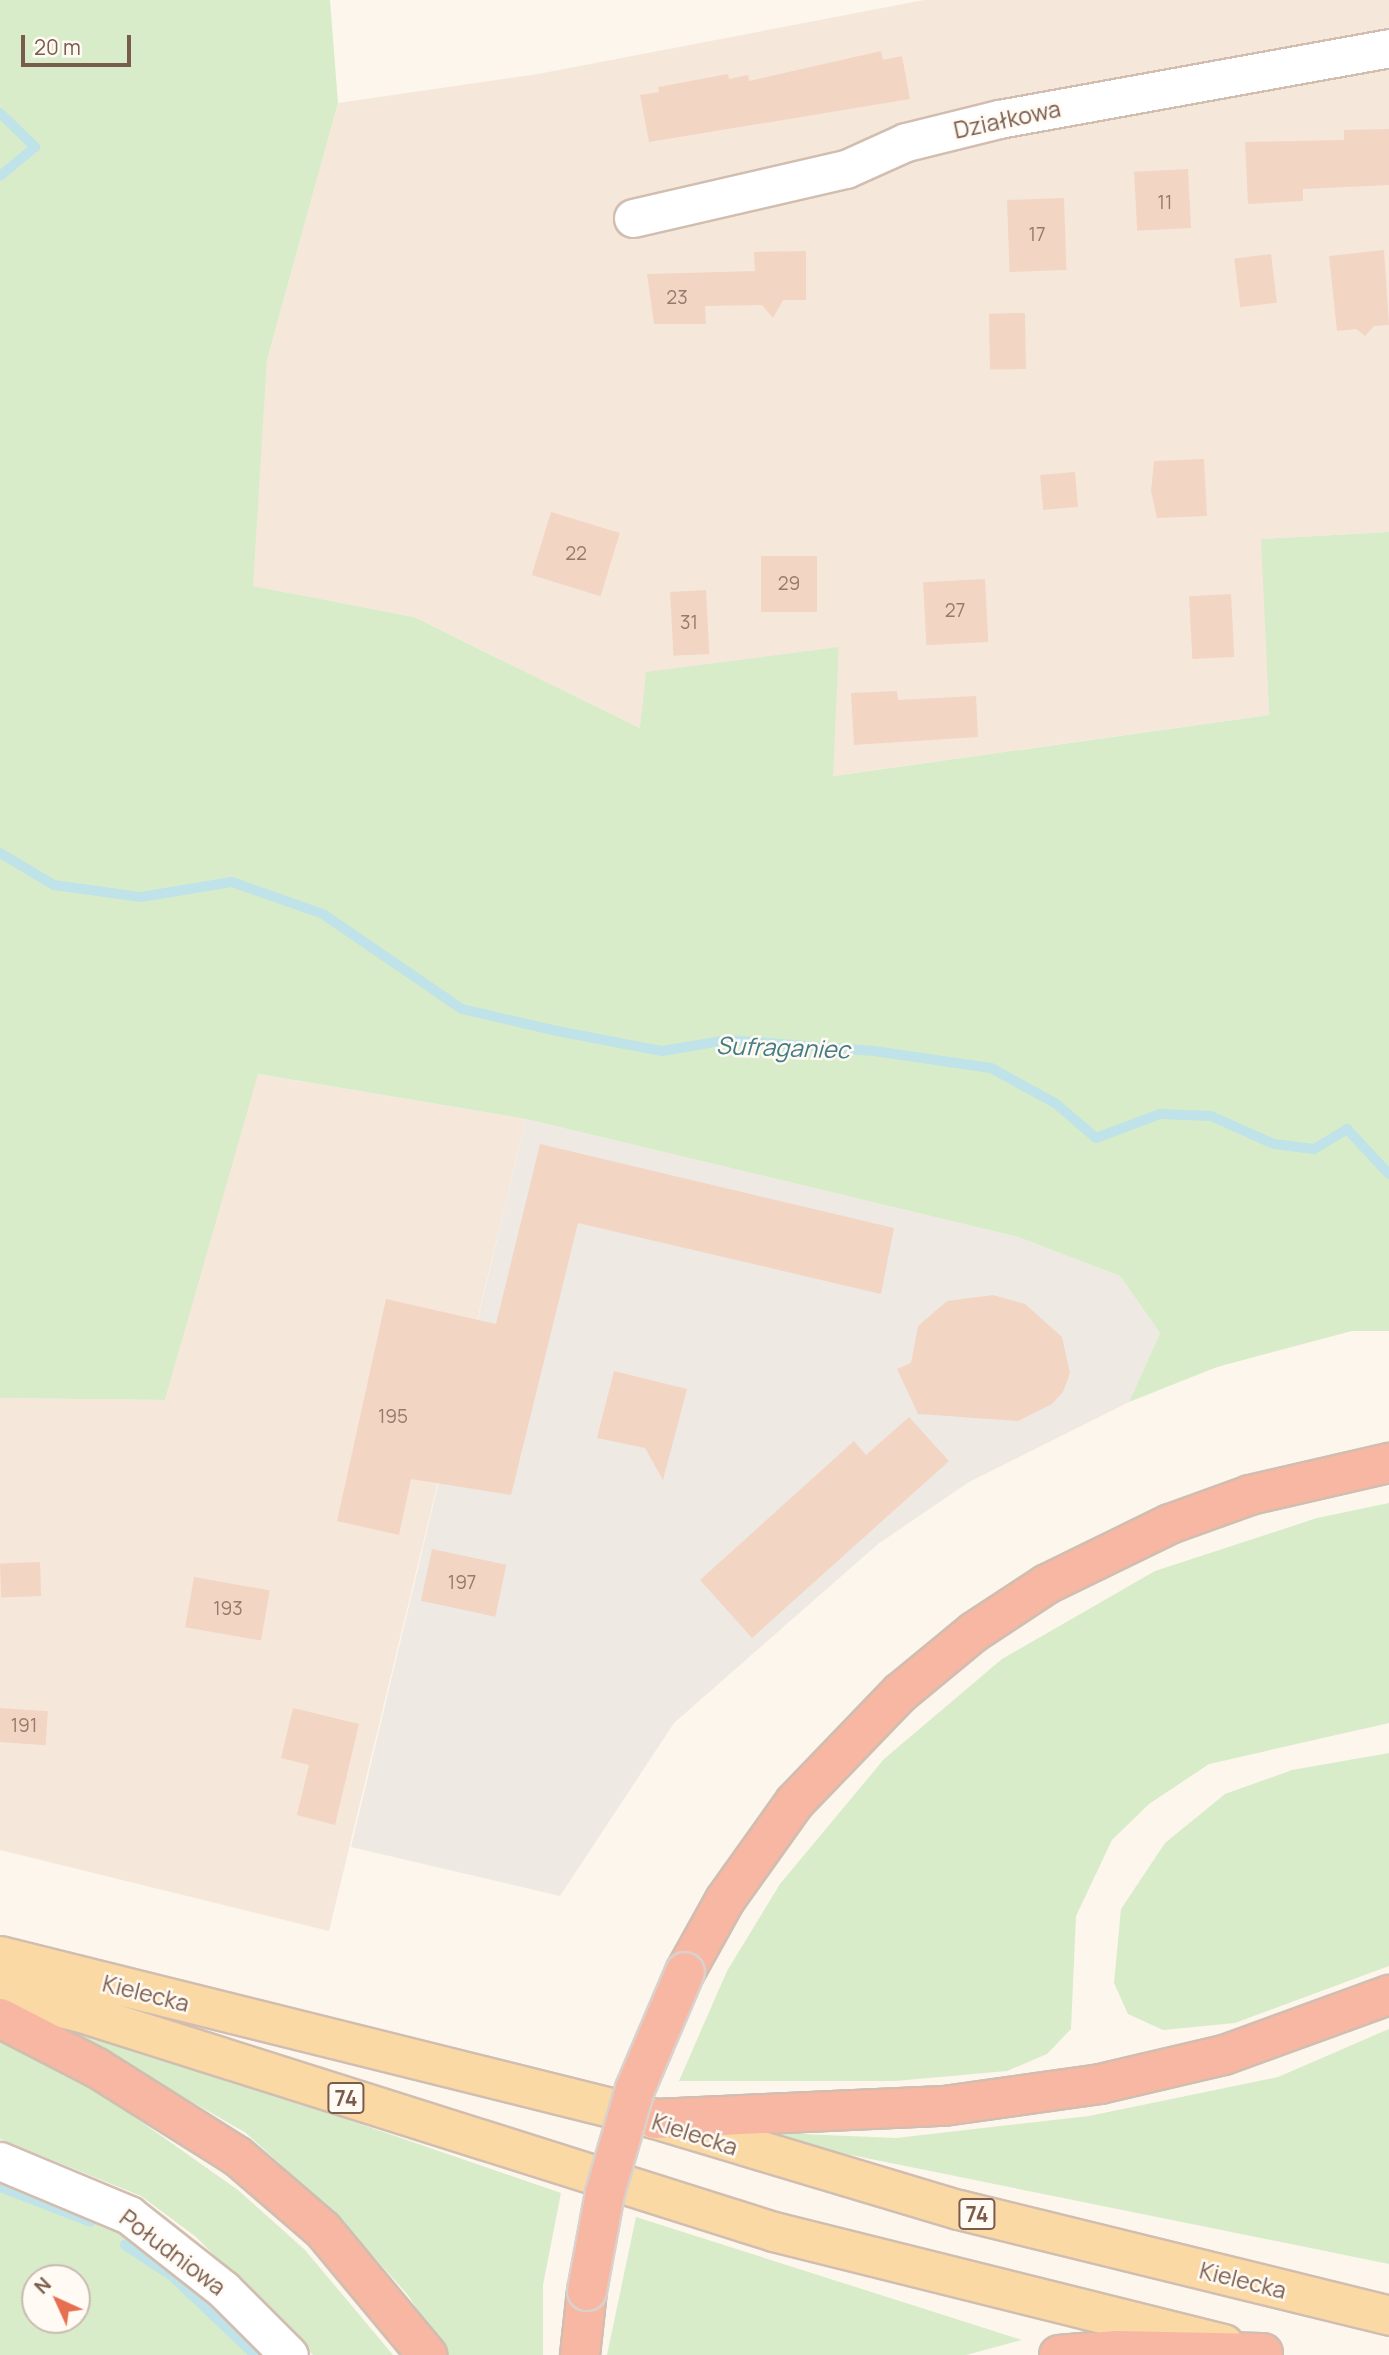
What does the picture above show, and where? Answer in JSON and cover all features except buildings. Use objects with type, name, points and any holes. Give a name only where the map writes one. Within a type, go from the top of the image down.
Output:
[{"type":"highway","points":[[580,2355],[587,2291],[623,2127],[685,1972],[725,1900],[795,1801],[900,1693],[974,1632],[1047,1584],[1170,1524],[1250,1495],[1389,1463]]},
{"type":"highway","points":[[654,2119],[944,2106],[1100,2084],[1224,2055],[1389,1995]]},
{"type":"highway","points":[[0,2018],[97,2068],[237,2156],[323,2230],[427,2355]]},
{"type":"highway","points":[[1059,2355],[1118,2350],[1267,2354]]},
{"type":"main road","name":"Kielecka","points":[[0,1956],[654,2119],[959,2210],[1389,2316]]},
{"type":"main road","name":"Kielecka","points":[[0,1993],[78,2012],[762,2229],[1267,2354]]},
{"type":"street","name":"Działkowa","points":[[633,218],[846,169],[906,142],[999,119],[1389,48]]},
{"type":"street","name":"Południowa","points":[[0,2161],[129,2215],[223,2289],[289,2355]]},
{"type":"shaded area","points":[[924,0],[1389,0],[1389,532],[1262,539],[1269,715],[832,776],[839,647],[640,728],[414,617],[252,586],[267,360],[338,103],[538,74]]},
{"type":"shaded area","points":[[257,1074],[526,1119],[329,1931],[0,1850],[0,1398],[165,1400]]},
{"type":"shaded area","points":[[526,1119],[1018,1237],[1120,1276],[1160,1333],[1129,1402],[969,1482],[878,1544],[674,1723],[560,1896],[351,1847]]},
{"type":"green space","points":[[0,0],[330,0],[338,103],[267,360],[253,586],[414,617],[640,728],[646,672],[839,647],[833,776],[1269,715],[1261,539],[1389,532],[1389,1331],[1352,1331],[1217,1367],[1129,1402],[1160,1333],[1120,1276],[1018,1237],[526,1119],[258,1074],[165,1400],[0,1398]]},
{"type":"green space","points":[[1389,1503],[1389,1723],[1209,1764],[1149,1804],[1112,1840],[1076,1916],[1071,2029],[1047,2054],[1007,2071],[895,2081],[679,2081],[727,1971],[780,1884],[884,1759],[1002,1659],[1155,1571],[1317,1518]]},
{"type":"green space","points":[[1389,1753],[1389,1966],[1235,2023],[1163,2030],[1128,2014],[1114,1983],[1121,1909],[1165,1843],[1225,1794],[1292,1770]]},
{"type":"green space","points":[[40,2014],[561,2193],[543,2285],[543,2355],[448,2355],[407,2294],[340,2219],[246,2133]]},
{"type":"green space","points":[[1389,2029],[1389,2264],[733,2131],[896,2138],[1089,2116],[1278,2077]]},
{"type":"green space","points":[[0,2041],[85,2082],[238,2190],[305,2250],[393,2355],[313,2355],[196,2237],[141,2196],[0,2139]]},
{"type":"green space","points":[[0,2180],[136,2238],[221,2304],[269,2355],[0,2355]]},
{"type":"green space","points":[[636,2217],[1022,2340],[966,2355],[607,2355]]},
{"type":"waterway","name":"Sufraganiec","points":[[0,113],[35,147],[0,176]]},
{"type":"waterway","name":"Sufraganiec","points":[[0,853],[54,885],[141,897],[232,882],[323,914],[462,1009],[557,1031],[662,1051],[728,1040],[874,1051],[991,1068],[1055,1103],[1096,1138],[1160,1114],[1211,1116],[1274,1144],[1314,1149],[1347,1129],[1389,1174]]},
{"type":"waterway","points":[[0,2187],[91,2222]]},
{"type":"waterway","points":[[125,2245],[172,2276],[255,2355]]}]
